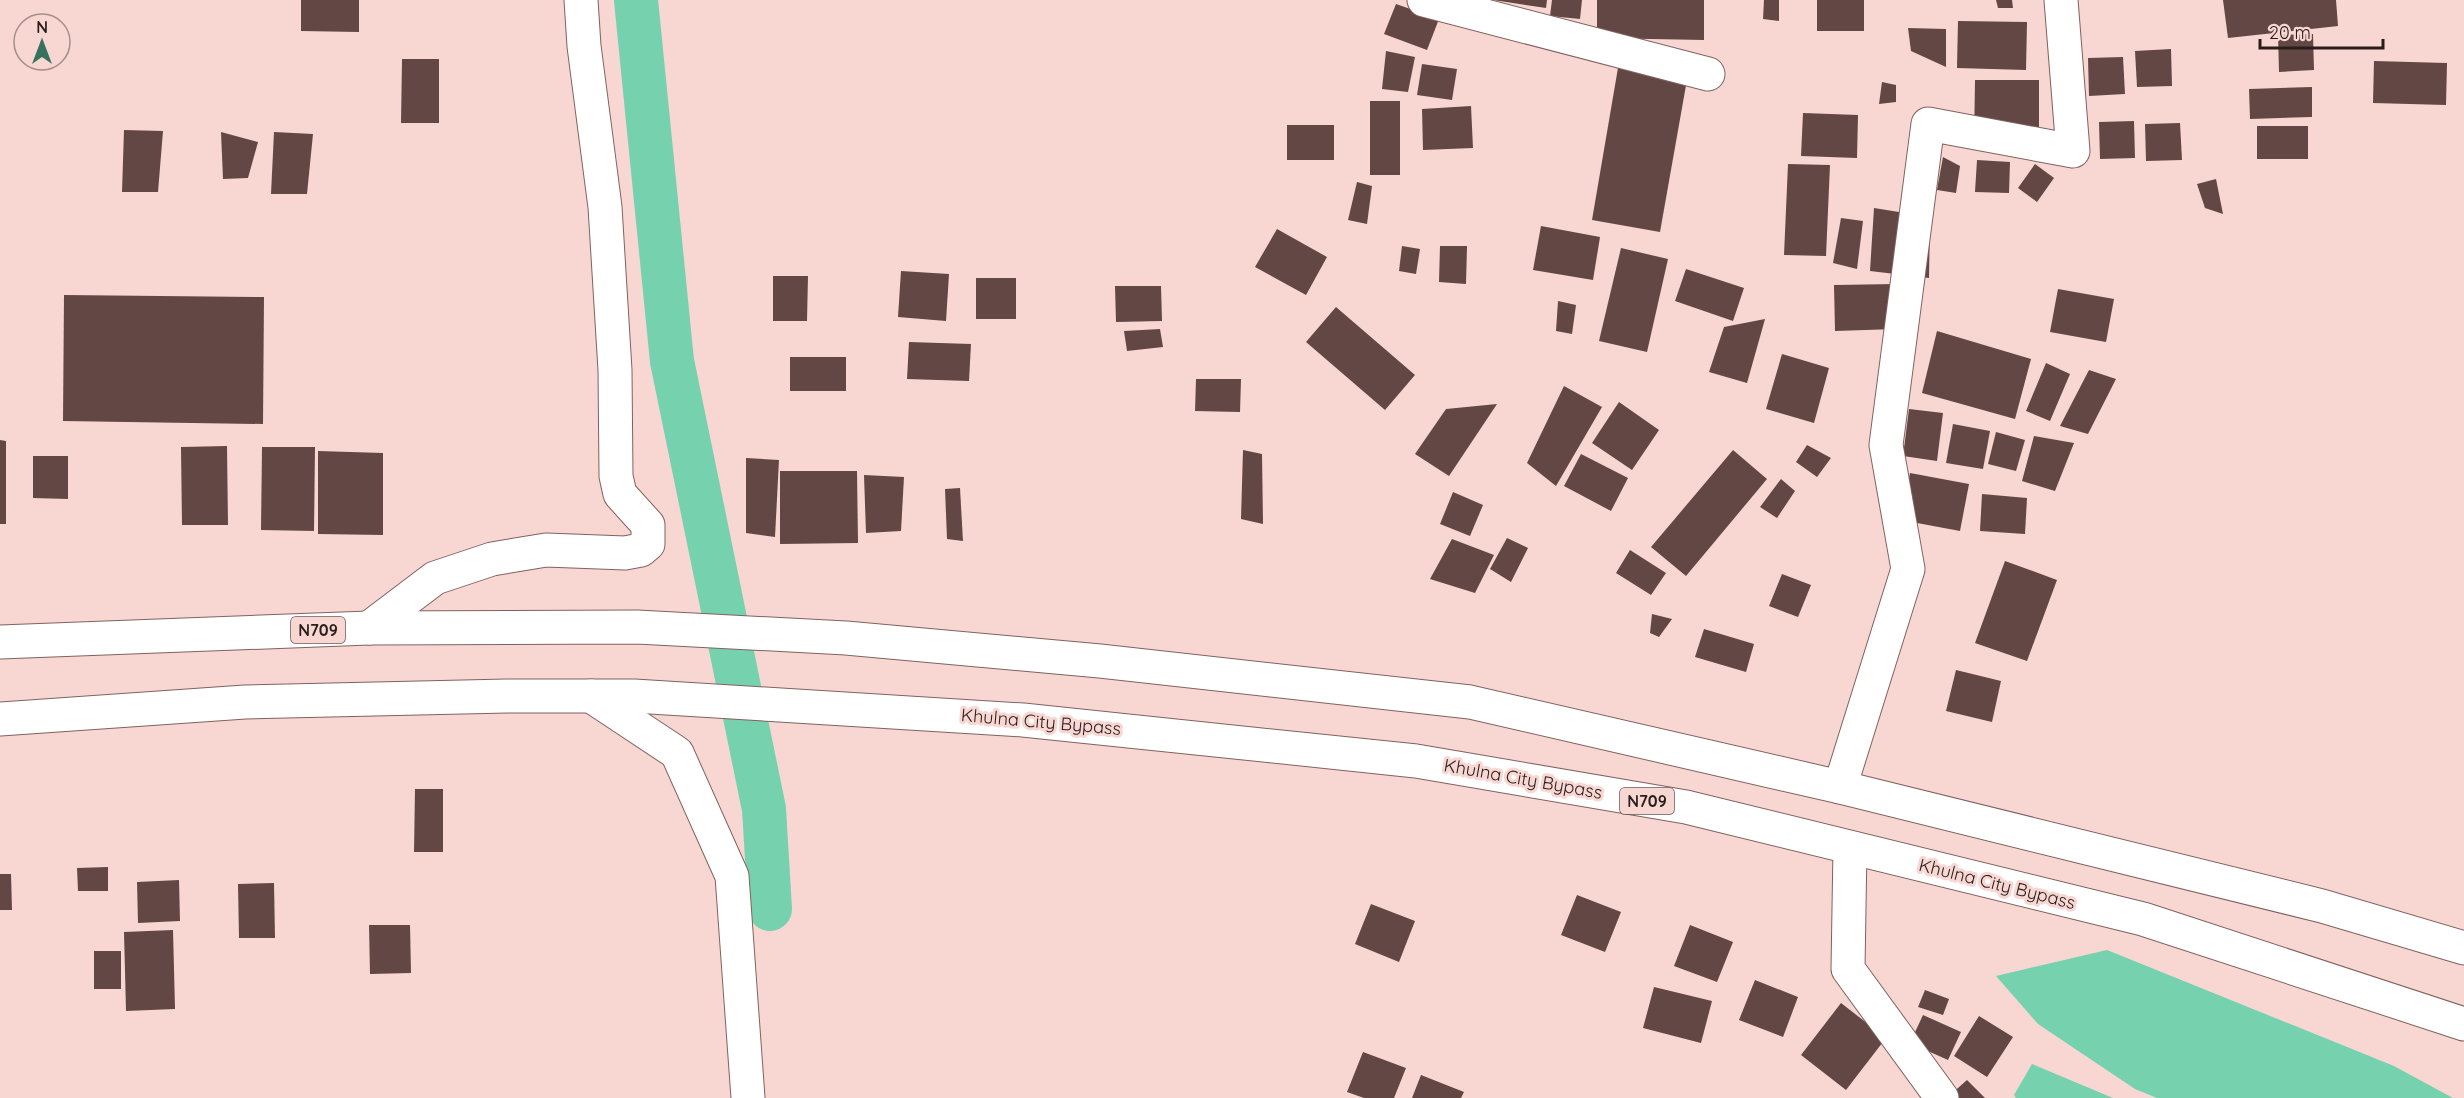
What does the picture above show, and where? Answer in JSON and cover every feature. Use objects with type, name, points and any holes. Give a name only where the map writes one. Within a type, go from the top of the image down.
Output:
[{"type":"main road","points":[[369,628],[435,578],[492,559],[546,550],[625,553],[641,550],[648,544],[648,525],[620,494],[616,476],[615,370],[605,207],[584,46],[581,0]]},
{"type":"main road","points":[[1424,0],[1708,74]]},
{"type":"main road","points":[[1840,787],[1908,569],[1886,445],[1928,123],[2073,152],[2061,0]]},
{"type":"main road","name":"N709","points":[[0,642],[369,628],[637,627],[846,638],[1100,662],[1470,702],[1840,787],[2322,906],[2464,948]]},
{"type":"main road","points":[[591,696],[677,753],[732,876],[748,1098]]},
{"type":"main road","name":"N709","points":[[0,719],[245,702],[591,696]]},
{"type":"main road","name":"Khulna City Bypass","points":[[591,696],[806,704],[1124,729],[1416,761],[1686,807],[2143,919],[2464,1024]]},
{"type":"main road","points":[[1850,848],[1848,969],[1942,1098]]},
{"type":"shaded area","points":[[2107,950],[2394,1066],[2453,1098],[2157,1098],[2135,1089],[2038,1024],[1996,976]]},
{"type":"shaded area","points":[[2032,1064],[2113,1098],[2016,1098],[2014,1095]]},
{"type":"building","points":[[301,0],[359,0],[359,32],[301,31]]},
{"type":"building","points":[[1493,0],[1547,0],[1546,8]]},
{"type":"building","points":[[1552,0],[1582,0],[1580,19],[1550,16]]},
{"type":"building","points":[[1597,0],[1704,0],[1704,40],[1597,38]]},
{"type":"building","points":[[1764,0],[1779,0],[1779,21],[1763,19]]},
{"type":"building","points":[[1817,0],[1864,0],[1864,31],[1817,31]]},
{"type":"building","points":[[1996,0],[2012,0],[2013,8],[1998,8]]},
{"type":"building","points":[[2223,0],[2336,0],[2338,26],[2228,38]]},
{"type":"building","points":[[1396,4],[1439,19],[1427,50],[1384,34]]},
{"type":"building","points":[[1958,21],[2027,22],[2026,70],[1957,68]]},
{"type":"building","points":[[1908,28],[1946,29],[1946,67],[1911,51]]},
{"type":"building","points":[[2313,34],[2314,70],[2279,72],[2278,35]]},
{"type":"building","points":[[2171,49],[2172,86],[2137,87],[2135,51]]},
{"type":"building","points":[[1386,51],[1415,57],[1408,92],[1382,89]]},
{"type":"building","points":[[2123,57],[2125,94],[2089,96],[2088,58]]},
{"type":"building","points":[[402,59],[439,59],[439,123],[401,123]]},
{"type":"building","points":[[2374,61],[2447,63],[2446,105],[2373,103]]},
{"type":"building","points":[[1619,62],[1688,74],[1660,232],[1592,220]]},
{"type":"building","points":[[1422,64],[1457,69],[1452,100],[1417,95]]},
{"type":"building","points":[[1975,80],[2039,80],[2039,145],[1974,145]]},
{"type":"building","points":[[1882,82],[1896,85],[1896,102],[1879,104]]},
{"type":"building","points":[[2312,87],[2312,117],[2250,119],[2249,89]]},
{"type":"building","points":[[1370,101],[1400,101],[1400,175],[1370,175]]},
{"type":"building","points":[[1471,106],[1473,148],[1423,150],[1422,109]]},
{"type":"building","points":[[1803,113],[1858,115],[1857,158],[1801,156]]},
{"type":"building","points":[[2134,121],[2135,158],[2100,159],[2099,122]]},
{"type":"building","points":[[2180,123],[2182,160],[2146,161],[2145,124]]},
{"type":"building","points":[[1287,125],[1334,125],[1334,160],[1287,160]]},
{"type":"building","points":[[2257,126],[2308,126],[2308,159],[2257,159]]},
{"type":"building","points":[[124,130],[163,131],[158,192],[122,192]]},
{"type":"building","points":[[221,132],[258,142],[248,178],[223,179]]},
{"type":"building","points":[[274,132],[313,134],[307,194],[271,194]]},
{"type":"building","points":[[1943,157],[1960,166],[1956,193],[1937,190]]},
{"type":"building","points":[[1977,160],[2010,162],[2009,193],[1975,192]]},
{"type":"building","points":[[1788,164],[1830,165],[1826,256],[1784,255]]},
{"type":"building","points":[[2035,164],[2054,178],[2037,202],[2018,188]]},
{"type":"building","points":[[2216,179],[2223,214],[2205,208],[2197,184]]},
{"type":"building","points":[[1357,182],[1372,186],[1367,224],[1348,220]]},
{"type":"building","points":[[1874,208],[1930,217],[1929,278],[1870,271]]},
{"type":"building","points":[[1841,218],[1863,221],[1857,269],[1833,263]]},
{"type":"building","points":[[1541,226],[1600,237],[1593,280],[1533,270]]},
{"type":"building","points":[[1277,229],[1327,257],[1306,295],[1255,267]]},
{"type":"building","points":[[1402,246],[1420,249],[1416,274],[1399,271]]},
{"type":"building","points":[[1440,246],[1467,246],[1466,284],[1439,282]]},
{"type":"building","points":[[1621,248],[1668,259],[1647,352],[1599,341]]},
{"type":"building","points":[[1686,269],[1744,288],[1733,321],[1675,301]]},
{"type":"building","points":[[901,271],[949,274],[946,321],[898,317]]},
{"type":"building","points":[[773,276],[808,276],[807,321],[773,321]]},
{"type":"building","points":[[976,278],[1016,278],[1016,319],[976,319]]},
{"type":"building","points":[[1896,284],[1896,329],[1835,331],[1834,285]]},
{"type":"building","points":[[1115,286],[1161,286],[1162,321],[1116,322]]},
{"type":"building","points":[[2058,289],[2114,299],[2106,342],[2050,332]]},
{"type":"building","points":[[64,295],[264,297],[263,424],[63,421]]},
{"type":"building","points":[[1558,301],[1576,305],[1572,334],[1556,331]]},
{"type":"building","points":[[1336,307],[1415,375],[1385,410],[1306,342]]},
{"type":"building","points":[[1765,319],[1747,383],[1709,372],[1724,327]]},
{"type":"building","points":[[1160,329],[1163,347],[1127,351],[1124,331]]},
{"type":"building","points":[[1937,331],[2031,359],[2015,419],[1922,393]]},
{"type":"building","points":[[909,342],[971,344],[969,381],[907,379]]},
{"type":"building","points":[[1782,354],[1829,368],[1814,423],[1766,409]]},
{"type":"building","points":[[790,357],[846,357],[846,391],[790,391]]},
{"type":"building","points":[[2046,363],[2070,374],[2050,421],[2026,411]]},
{"type":"building","points":[[2089,370],[2116,379],[2088,434],[2060,426]]},
{"type":"building","points":[[1196,379],[1241,379],[1240,412],[1195,411]]},
{"type":"building","points":[[1564,386],[1602,407],[1556,486],[1527,463]]},
{"type":"building","points":[[1619,402],[1659,430],[1632,470],[1592,443]]},
{"type":"building","points":[[1497,404],[1449,476],[1415,454],[1446,409]]},
{"type":"building","points":[[1909,409],[1943,413],[1937,461],[1903,456]]},
{"type":"building","points":[[1953,424],[1990,431],[1983,469],[1946,463]]},
{"type":"building","points":[[1996,432],[2025,440],[2016,471],[1988,464]]},
{"type":"building","points":[[2034,436],[2074,443],[2055,491],[2022,481]]},
{"type":"building","points":[[0,440],[6,441],[6,524],[0,524]]},
{"type":"building","points":[[1807,445],[1831,458],[1817,477],[1796,462]]},
{"type":"building","points":[[227,446],[228,525],[182,525],[181,447]]},
{"type":"building","points":[[262,447],[315,447],[314,531],[261,530]]},
{"type":"building","points":[[1243,450],[1262,454],[1263,524],[1241,519]]},
{"type":"building","points":[[1733,450],[1767,479],[1686,576],[1651,547]]},
{"type":"building","points":[[318,451],[383,453],[383,535],[318,534]]},
{"type":"building","points":[[1581,454],[1628,478],[1611,511],[1564,486]]},
{"type":"building","points":[[33,456],[68,456],[68,499],[33,498]]},
{"type":"building","points":[[746,458],[779,460],[775,537],[746,533]]},
{"type":"building","points":[[780,471],[857,471],[858,543],[780,544]]},
{"type":"building","points":[[1910,473],[1969,484],[1960,531],[1901,520]]},
{"type":"building","points":[[864,475],[904,477],[901,531],[866,533]]},
{"type":"building","points":[[1781,479],[1795,491],[1777,518],[1760,507]]},
{"type":"building","points":[[960,488],[963,541],[947,539],[945,489]]},
{"type":"building","points":[[1453,492],[1483,505],[1470,536],[1440,524]]},
{"type":"building","points":[[1982,494],[2027,498],[2025,534],[1980,531]]},
{"type":"building","points":[[1507,538],[1528,548],[1511,582],[1490,569]]},
{"type":"building","points":[[1452,539],[1494,555],[1475,593],[1430,579]]},
{"type":"building","points":[[1630,550],[1666,573],[1651,595],[1616,573]]},
{"type":"building","points":[[2005,561],[2057,580],[2027,661],[1975,643]]},
{"type":"building","points":[[1782,574],[1811,585],[1798,617],[1769,606]]},
{"type":"building","points":[[1652,614],[1672,619],[1659,637],[1650,633]]},
{"type":"building","points":[[1704,629],[1754,644],[1746,672],[1695,657]]},
{"type":"building","points":[[1956,670],[2001,681],[1992,722],[1946,711]]},
{"type":"building","points":[[415,789],[443,789],[443,852],[414,852]]},
{"type":"building","points":[[108,867],[108,891],[78,891],[77,868]]},
{"type":"building","points":[[0,874],[11,874],[12,910],[0,910]]},
{"type":"building","points":[[179,880],[180,921],[138,923],[137,882]]},
{"type":"building","points":[[274,883],[275,938],[239,938],[238,884]]},
{"type":"building","points":[[1577,895],[1621,912],[1605,952],[1561,935]]},
{"type":"building","points":[[1371,904],[1415,921],[1399,962],[1355,944]]},
{"type":"building","points":[[369,925],[410,925],[411,973],[370,974]]},
{"type":"building","points":[[1690,925],[1733,942],[1717,982],[1674,966]]},
{"type":"building","points":[[173,930],[175,1009],[126,1011],[124,932]]},
{"type":"building","points":[[94,951],[121,951],[121,989],[94,989]]},
{"type":"building","points":[[1755,980],[1798,997],[1783,1037],[1739,1020]]},
{"type":"building","points":[[1654,987],[1712,1001],[1701,1043],[1643,1028]]},
{"type":"building","points":[[1925,990],[1949,999],[1943,1015],[1918,1007]]},
{"type":"building","points":[[1841,1003],[1886,1038],[1846,1090],[1801,1055]]},
{"type":"building","points":[[1923,1015],[1961,1032],[1948,1060],[1910,1043]]},
{"type":"building","points":[[1979,1016],[2013,1037],[1987,1077],[1954,1056]]},
{"type":"building","points":[[1363,1052],[1406,1068],[1394,1098],[1364,1098],[1347,1092]]},
{"type":"building","points":[[1421,1075],[1464,1092],[1461,1098],[1412,1098]]},
{"type":"building","points":[[1967,1080],[1985,1098],[1951,1098],[1949,1096]]},
{"type":"waterway","points":[[636,0],[672,361],[764,809],[770,909]]}]
